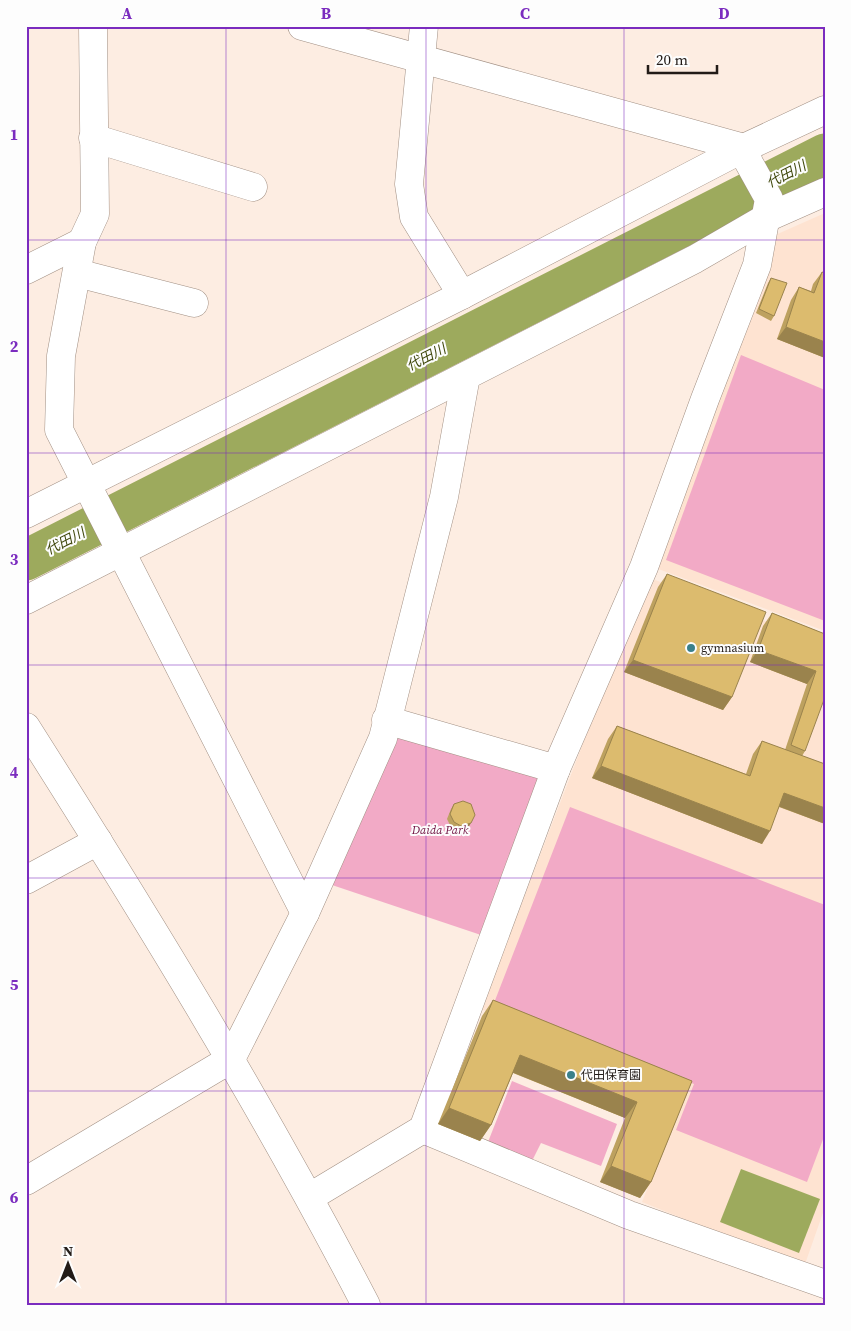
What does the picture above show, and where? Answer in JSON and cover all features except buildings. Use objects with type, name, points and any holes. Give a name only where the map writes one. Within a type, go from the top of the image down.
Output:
[{"type":"street","points":[[93,26],[95,214],[82,242],[60,356],[59,430],[119,544],[306,913]]},
{"type":"street","points":[[302,26],[746,156]]},
{"type":"street","points":[[424,26],[409,184],[414,217],[462,294]]},
{"type":"street","points":[[26,514],[90,490],[462,294],[746,156],[825,110]]},
{"type":"street","points":[[93,138],[253,187]]},
{"type":"street","points":[[310,1197],[424,1129],[556,769],[644,567],[705,399],[757,265],[767,209],[746,156]]},
{"type":"street","points":[[26,600],[119,544],[466,376],[695,259],[767,209],[825,192]]},
{"type":"street","points":[[26,270],[82,242]]},
{"type":"street","points":[[77,273],[194,303]]},
{"type":"street","points":[[26,1181],[231,1059],[306,913],[383,738],[386,720],[444,497],[466,376]]},
{"type":"street","points":[[386,720],[556,769]]},
{"type":"street","points":[[26,727],[231,1059],[310,1197],[366,1305]]},
{"type":"street","points":[[26,880],[98,842]]},
{"type":"street","points":[[424,1129],[629,1215],[825,1284]]},
{"type":"shaded area","points":[[825,213],[825,631],[653,567],[773,236]]},
{"type":"shaded area","points":[[647,577],[825,643],[825,1207],[804,1267],[642,1202],[686,1091],[481,1009]]},
{"type":"shaded area","points":[[741,1169],[820,1199],[799,1253],[720,1222]]},
{"type":"green space","points":[[741,355],[825,390],[825,621],[666,560]]},
{"type":"green space","name":"Daida Park","points":[[402,734],[536,772],[542,784],[481,935],[332,885],[393,740]]},
{"type":"green space","points":[[570,807],[825,905],[825,1134],[807,1182],[676,1130],[694,1084],[494,1003]]},
{"type":"green space","points":[[512,1081],[617,1124],[601,1166],[541,1143],[532,1161],[488,1142]]},
{"type":"waterway","name":"代田川","points":[[26,560],[825,154]]},
{"type":"place","name":"gymnasium","points":[[691,648]]},
{"type":"place","name":"代田保育園","points":[[571,1075]]}]
